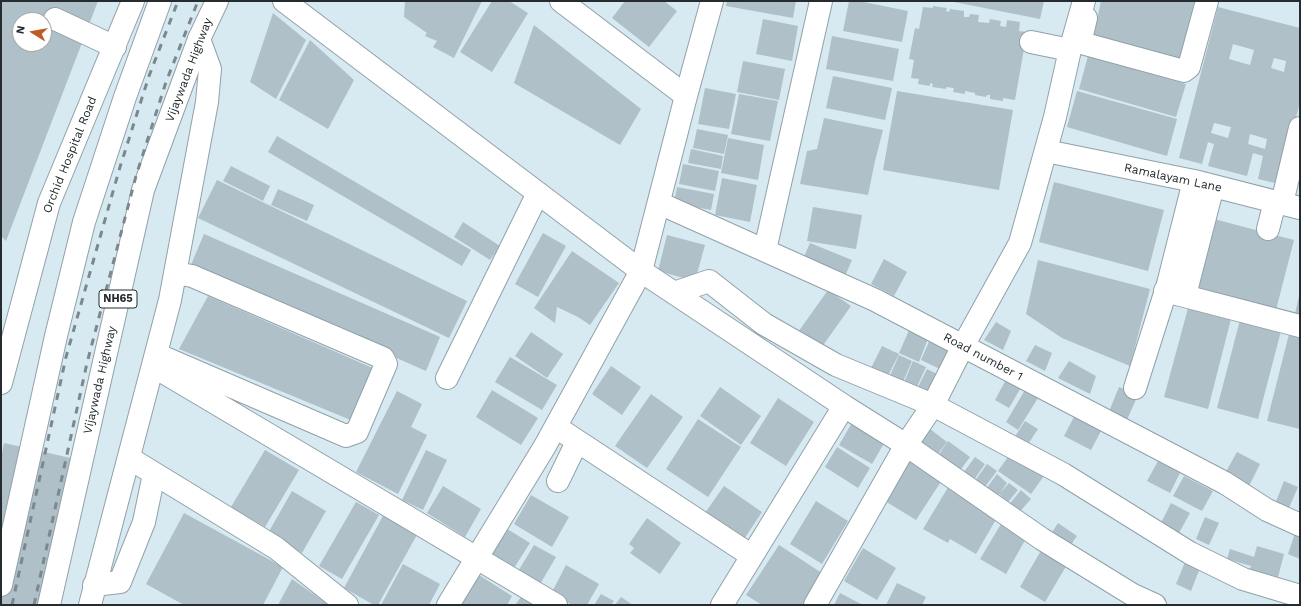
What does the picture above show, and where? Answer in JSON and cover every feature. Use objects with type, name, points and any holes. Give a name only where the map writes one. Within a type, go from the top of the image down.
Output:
[{"type":"main road","name":"Orchid Hospital Road","points":[[1,383],[6,342],[49,203],[133,1]]},
{"type":"main road","points":[[1,585],[56,336],[84,222],[125,97],[160,1]]},
{"type":"main road","name":"Vijaywada Highway","points":[[49,605],[143,190],[199,39],[217,1]]},
{"type":"main road","points":[[284,1],[641,271],[844,406],[906,445],[1042,539],[1133,595],[1155,605]]},
{"type":"main road","points":[[561,1],[686,96]]},
{"type":"main road","points":[[448,605],[478,558],[556,427],[641,271],[712,1]]},
{"type":"main road","points":[[765,250],[821,1]]},
{"type":"main road","points":[[815,605],[906,445],[933,405],[963,346],[1020,243],[1055,117],[1070,50],[1084,1]]},
{"type":"main road","points":[[1091,1],[1082,35],[1082,40],[1085,44],[1184,71],[1189,67],[1207,1]]},
{"type":"main road","points":[[55,19],[115,47]]},
{"type":"main road","points":[[92,595],[129,458],[160,360],[207,102],[210,69],[199,39]]},
{"type":"main road","points":[[1031,42],[1070,50]]},
{"type":"main road","points":[[1268,229],[1288,200],[1300,128]]},
{"type":"main road","name":"Ramalayam Lane","points":[[1046,151],[1288,200]]},
{"type":"main road","points":[[1135,388],[1175,293],[1204,184]]},
{"type":"main road","points":[[447,378],[538,194]]},
{"type":"main road","name":"Road number 1","points":[[659,203],[875,300],[1225,483],[1267,510],[1300,525]]},
{"type":"main road","points":[[160,360],[346,436],[357,432],[386,364],[383,358],[192,276],[175,273]]},
{"type":"main road","points":[[674,293],[709,282],[764,324],[836,365],[933,405],[1063,474],[1190,553],[1243,579],[1300,596]]},
{"type":"main road","points":[[1175,293],[1300,326]]},
{"type":"main road","points":[[160,360],[556,605]]},
{"type":"main road","points":[[722,605],[844,406]]},
{"type":"main road","points":[[556,427],[752,556]]},
{"type":"main road","points":[[558,481],[577,442]]},
{"type":"main road","points":[[129,458],[276,548],[346,605]]},
{"type":"main road","points":[[92,595],[120,582],[144,522],[154,474]]},
{"type":"building","points":[[1,1],[98,1],[6,241],[1,236]]},
{"type":"building","points":[[405,1],[482,1],[454,58],[433,47],[437,41],[425,36],[427,33],[404,17]]},
{"type":"building","points":[[492,1],[509,1],[528,13],[492,72],[460,52]]},
{"type":"building","points":[[625,1],[664,1],[677,11],[649,47],[612,18]]},
{"type":"building","points":[[727,1],[796,1],[793,18],[726,6]]},
{"type":"building","points":[[849,1],[859,1],[908,11],[902,42],[843,31]]},
{"type":"building","points":[[949,1],[1044,1],[1040,19]]},
{"type":"building","points":[[1101,1],[1203,1],[1182,62],[1093,40]]},
{"type":"building","points":[[933,6],[947,8],[946,11],[949,12],[950,9],[964,11],[964,17],[969,17],[970,14],[979,15],[978,22],[989,23],[990,19],[1001,21],[1000,26],[1006,27],[1007,20],[1020,22],[1019,31],[1027,32],[1015,100],[1003,98],[1003,101],[990,99],[990,95],[987,95],[986,97],[965,91],[965,94],[953,92],[954,88],[946,87],[946,89],[932,87],[933,84],[930,83],[930,86],[918,84],[919,79],[911,78],[914,60],[909,59],[915,28],[919,29],[923,7],[933,8]]},
{"type":"building","points":[[1218,7],[1300,28],[1300,102],[1279,184],[1258,179],[1263,156],[1253,153],[1247,176],[1208,166],[1214,144],[1208,142],[1202,164],[1179,158]],"holes":[[[1233,44],[1254,50],[1250,65],[1229,59]],[[1274,58],[1286,61],[1284,72],[1271,68]],[[1214,123],[1231,127],[1228,138],[1211,133]],[[1250,134],[1267,139],[1265,149],[1248,144]]]},
{"type":"building","points":[[273,13],[306,40],[276,99],[250,82]]},
{"type":"building","points":[[763,19],[798,26],[792,61],[756,54]]},
{"type":"building","points":[[534,25],[641,109],[620,145],[514,83]]},
{"type":"building","points":[[832,36],[899,49],[893,81],[826,69]]},
{"type":"building","points":[[310,40],[354,80],[328,129],[279,100]]},
{"type":"building","points":[[1088,56],[1186,84],[1176,117],[1079,89]]},
{"type":"building","points":[[743,61],[785,69],[779,100],[737,92]]},
{"type":"building","points":[[833,76],[892,88],[885,120],[826,108]]},
{"type":"building","points":[[705,88],[736,94],[729,129],[698,124]]},
{"type":"building","points":[[897,91],[1013,110],[999,190],[883,170]]},
{"type":"building","points":[[1077,91],[1177,119],[1167,156],[1067,127]]},
{"type":"building","points":[[739,94],[778,101],[770,141],[731,134]]},
{"type":"building","points":[[824,118],[883,130],[868,195],[800,184],[807,151],[817,149]]},
{"type":"building","points":[[697,129],[728,135],[724,154],[693,148]]},
{"type":"building","points":[[277,136],[471,250],[462,266],[268,152]]},
{"type":"building","points":[[728,138],[764,145],[758,180],[721,173]]},
{"type":"building","points":[[691,149],[723,156],[721,169],[688,163]]},
{"type":"building","points":[[683,164],[719,171],[715,191],[679,184]]},
{"type":"building","points":[[231,166],[270,186],[263,201],[223,181]]},
{"type":"building","points":[[722,178],[757,185],[750,222],[715,215]]},
{"type":"building","points":[[217,180],[467,301],[449,338],[198,218]]},
{"type":"building","points":[[1054,182],[1164,210],[1148,271],[1039,242]]},
{"type":"building","points":[[677,187],[714,194],[711,210],[674,203]]},
{"type":"building","points":[[278,189],[314,205],[307,221],[271,205]]},
{"type":"building","points":[[813,207],[862,215],[856,249],[807,241]]},
{"type":"building","points":[[1210,218],[1294,240],[1276,310],[1192,289]]},
{"type":"building","points":[[463,222],[500,246],[490,260],[454,237]]},
{"type":"building","points":[[543,233],[566,246],[538,297],[515,284]]},
{"type":"building","points":[[204,234],[440,337],[426,371],[190,267]]},
{"type":"building","points":[[667,235],[705,245],[695,281],[658,271]]},
{"type":"building","points":[[810,243],[852,260],[845,276],[803,259]]},
{"type":"building","points":[[572,251],[619,283],[590,325],[578,317],[557,307],[555,323],[534,308]]},
{"type":"building","points":[[884,259],[907,272],[894,296],[871,284]]},
{"type":"building","points":[[1038,260],[1150,289],[1130,366],[1062,338],[1026,314]]},
{"type":"building","points":[[828,290],[851,306],[819,351],[796,335]]},
{"type":"building","points":[[208,296],[375,369],[353,421],[179,349]]},
{"type":"building","points":[[1300,296],[1300,320],[1294,318]]},
{"type":"building","points":[[1188,308],[1231,319],[1208,409],[1164,397]]},
{"type":"building","points":[[1240,320],[1281,331],[1258,419],[1217,408]]},
{"type":"building","points":[[996,322],[1011,331],[1003,350],[984,340]]},
{"type":"building","points":[[910,328],[929,336],[919,362],[899,353]]},
{"type":"building","points":[[531,332],[563,354],[547,378],[515,356]]},
{"type":"building","points":[[1289,334],[1300,337],[1300,429],[1267,421]]},
{"type":"building","points":[[931,337],[953,347],[942,370],[921,360]]},
{"type":"building","points":[[1035,345],[1052,353],[1045,371],[1026,361]]},
{"type":"building","points":[[882,346],[899,354],[887,378],[870,370]]},
{"type":"building","points":[[899,355],[912,361],[902,384],[889,378]]},
{"type":"building","points":[[510,357],[557,385],[542,410],[495,382]]},
{"type":"building","points":[[913,361],[926,367],[914,393],[902,387]]},
{"type":"building","points":[[1069,361],[1096,376],[1090,394],[1058,378]]},
{"type":"building","points":[[611,366],[641,387],[622,415],[592,394]]},
{"type":"building","points":[[927,369],[941,376],[930,398],[916,391]]},
{"type":"building","points":[[1008,376],[1023,384],[1009,408],[995,400]]},
{"type":"building","points":[[720,387],[761,416],[741,445],[700,416]]},
{"type":"building","points":[[1119,387],[1138,395],[1126,422],[1108,414]]},
{"type":"building","points":[[492,390],[538,418],[521,445],[476,417]]},
{"type":"building","points":[[1025,390],[1038,398],[1018,430],[1006,422]]},
{"type":"building","points":[[397,391],[422,404],[411,427],[427,435],[398,494],[356,472]]},
{"type":"building","points":[[651,394],[683,417],[647,468],[615,446]]},
{"type":"building","points":[[778,398],[814,422],[786,466],[750,443]]},
{"type":"building","points":[[1075,415],[1102,429],[1091,450],[1064,436]]},
{"type":"building","points":[[698,419],[741,447],[708,497],[666,469]]},
{"type":"building","points":[[853,421],[886,440],[872,464],[839,445]]},
{"type":"building","points":[[1025,421],[1038,429],[1025,449],[1012,441]]},
{"type":"building","points":[[930,429],[947,442],[934,459],[917,445]]},
{"type":"building","points":[[948,441],[970,457],[956,476],[935,460]]},
{"type":"building","points":[[4,443],[75,459],[43,605],[1,605],[1,458]]},
{"type":"building","points":[[837,447],[870,468],[858,488],[825,467]]},
{"type":"building","points":[[265,450],[299,470],[265,527],[231,507]]},
{"type":"building","points":[[426,450],[447,460],[423,510],[402,500]]},
{"type":"building","points":[[1013,450],[1046,473],[1031,494],[998,471]]},
{"type":"building","points":[[1237,452],[1260,464],[1247,490],[1223,477]]},
{"type":"building","points":[[912,457],[944,477],[916,520],[885,501]]},
{"type":"building","points":[[975,457],[985,464],[971,484],[961,476]]},
{"type":"building","points":[[1158,461],[1180,473],[1170,493],[1147,481]]},
{"type":"building","points":[[987,464],[997,471],[981,492],[972,485]]},
{"type":"building","points":[[997,474],[1007,483],[1000,493],[1009,483],[1018,490],[1008,502],[999,494],[994,500],[984,492]]},
{"type":"building","points":[[1184,476],[1213,491],[1202,511],[1173,496]]},
{"type":"building","points":[[1284,481],[1298,487],[1288,510],[1275,504]]},
{"type":"building","points":[[950,484],[998,516],[976,554],[950,539],[948,543],[923,529]]},
{"type":"building","points":[[443,486],[481,509],[465,537],[427,513]]},
{"type":"building","points":[[724,486],[762,512],[744,539],[705,513]]},
{"type":"building","points":[[1021,490],[1031,499],[1016,516],[1007,507]]},
{"type":"building","points":[[292,491],[326,511],[302,553],[268,533]]},
{"type":"building","points":[[531,495],[569,517],[552,547],[514,524]]},
{"type":"building","points":[[816,501],[848,521],[822,564],[790,544]]},
{"type":"building","points":[[356,502],[379,515],[342,579],[319,566]]},
{"type":"building","points":[[1171,503],[1190,513],[1179,533],[1161,523]]},
{"type":"building","points":[[385,512],[419,531],[378,605],[374,605],[344,588]]},
{"type":"building","points":[[184,513],[283,567],[263,605],[184,605],[146,584]]},
{"type":"building","points":[[1205,517],[1219,523],[1209,545],[1196,539]]},
{"type":"building","points":[[647,518],[681,543],[660,574],[630,553],[634,548],[629,544]]},
{"type":"building","points":[[1004,519],[1028,535],[1006,574],[980,559]]},
{"type":"building","points":[[1058,523],[1077,536],[1068,549],[1049,537]]},
{"type":"building","points":[[504,527],[530,543],[514,568],[488,552]]},
{"type":"building","points":[[1296,530],[1300,532],[1300,559],[1288,554]]},
{"type":"building","points":[[534,545],[556,557],[539,586],[517,573]]},
{"type":"building","points":[[779,545],[825,575],[805,605],[762,605],[746,595]]},
{"type":"building","points":[[1257,546],[1284,554],[1278,577],[1250,569],[1251,566],[1227,559],[1230,549],[1254,557]]},
{"type":"building","points":[[1043,547],[1068,563],[1045,602],[1020,587]]},
{"type":"building","points":[[863,548],[896,568],[877,600],[844,581]]},
{"type":"building","points":[[1185,562],[1200,568],[1191,591],[1176,584]]},
{"type":"building","points":[[403,564],[440,584],[429,605],[381,605]]},
{"type":"building","points":[[566,565],[599,584],[587,605],[572,605],[560,598],[561,594],[553,590]]},
{"type":"building","points":[[479,575],[512,596],[507,605],[461,605]]},
{"type":"building","points":[[292,579],[329,605],[278,605]]},
{"type":"building","points":[[897,583],[926,597],[922,605],[886,605]]},
{"type":"building","points":[[840,593],[863,605],[834,605]]},
{"type":"building","points":[[601,594],[614,601],[611,605],[594,605]]},
{"type":"building","points":[[521,597],[533,605],[515,605]]},
{"type":"building","points":[[621,597],[633,605],[615,605]]},
{"type":"railway","points":[[12,605],[66,357],[120,167],[149,76],[178,1]]},
{"type":"railway","points":[[34,605],[87,363],[136,176],[166,82],[198,1]]}]
